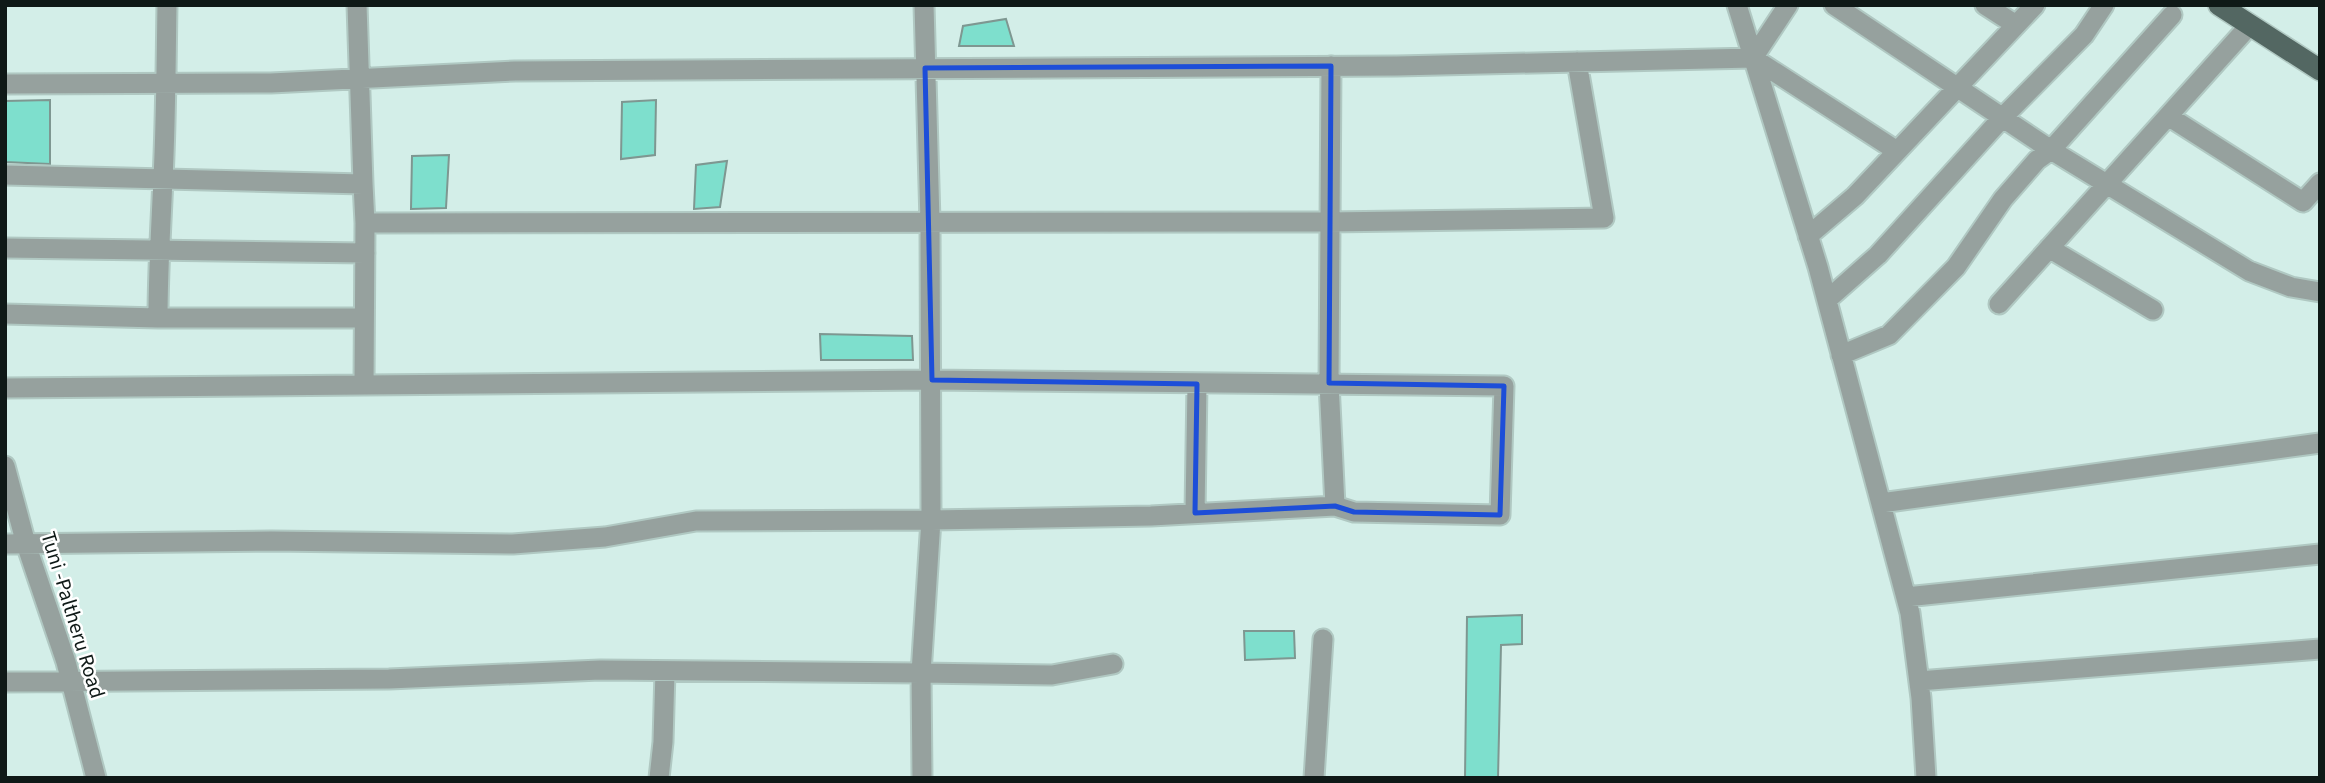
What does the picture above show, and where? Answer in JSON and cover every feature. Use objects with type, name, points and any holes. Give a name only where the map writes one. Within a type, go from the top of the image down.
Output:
[{"type":"main road","points":[[2219,5],[2320,70]]},
{"type":"street","points":[[158,318],[167,5]]},
{"type":"street","points":[[357,5],[365,223],[364,385]]},
{"type":"street","points":[[922,778],[921,673],[931,520],[932,380],[923,5]]},
{"type":"street","points":[[1737,5],[1827,300],[1910,613],[1919,681],[1926,778]]},
{"type":"street","points":[[1753,58],[1788,5]]},
{"type":"street","points":[[1833,5],[2051,150],[2249,271],[2291,287],[2320,292]]},
{"type":"street","points":[[1985,5],[2016,25]]},
{"type":"street","points":[[1808,236],[1855,196],[2035,5]]},
{"type":"street","points":[[1827,300],[1878,255],[2002,118],[2084,35],[2104,5]]},
{"type":"street","points":[[1842,355],[1889,335],[1956,267],[2004,199],[2037,160],[2051,150],[2172,15]]},
{"type":"street","points":[[1999,304],[2249,26]]},
{"type":"street","points":[[5,84],[271,83],[515,71],[1331,66],[1753,58],[1897,150]]},
{"type":"street","points":[[365,223],[1329,222],[1604,218],[1577,62]]},
{"type":"street","points":[[1331,66],[1329,383],[1335,506]]},
{"type":"street","points":[[2168,116],[2303,202],[2320,183]]},
{"type":"street","points":[[5,175],[363,184]]},
{"type":"street","points":[[5,248],[365,253]]},
{"type":"street","points":[[2049,248],[2153,310]]},
{"type":"street","points":[[5,314],[158,318],[364,318]]},
{"type":"street","points":[[5,388],[932,380],[1504,386],[1500,515],[1354,512],[1335,506],[1151,516],[696,521],[605,537],[513,544],[271,541],[5,544]]},
{"type":"street","points":[[1195,513],[1197,384]]},
{"type":"street","points":[[1881,503],[2320,443]]},
{"type":"street","name":"Tuni -Paltheru Road","points":[[5,466],[26,544],[71,682],[96,778]]},
{"type":"street","points":[[1906,597],[2320,554]]},
{"type":"street","points":[[1314,778],[1323,639]]},
{"type":"street","points":[[1919,681],[2320,649]]},
{"type":"street","points":[[5,682],[389,679],[600,670],[1052,675],[1112,664]]},
{"type":"street","points":[[659,778],[665,671]]},
{"type":"highlighted area","points":[[1331,66],[1329,383],[1504,386],[1500,515],[1354,512],[1335,506],[1195,513],[1197,384],[932,380],[925,68]]},
{"type":"building","points":[[1006,19],[1014,46],[959,46],[963,26]]},
{"type":"building","points":[[50,100],[50,164],[5,162],[5,101]]},
{"type":"building","points":[[656,100],[655,155],[621,159],[622,102]]},
{"type":"building","points":[[449,155],[446,208],[411,209],[412,156]]},
{"type":"building","points":[[727,161],[720,207],[694,209],[696,165]]},
{"type":"building","points":[[820,334],[912,336],[913,360],[821,360]]},
{"type":"building","points":[[1522,615],[1522,644],[1501,645],[1498,778],[1465,778],[1467,617]]},
{"type":"building","points":[[1244,631],[1294,631],[1295,658],[1245,660]]}]
